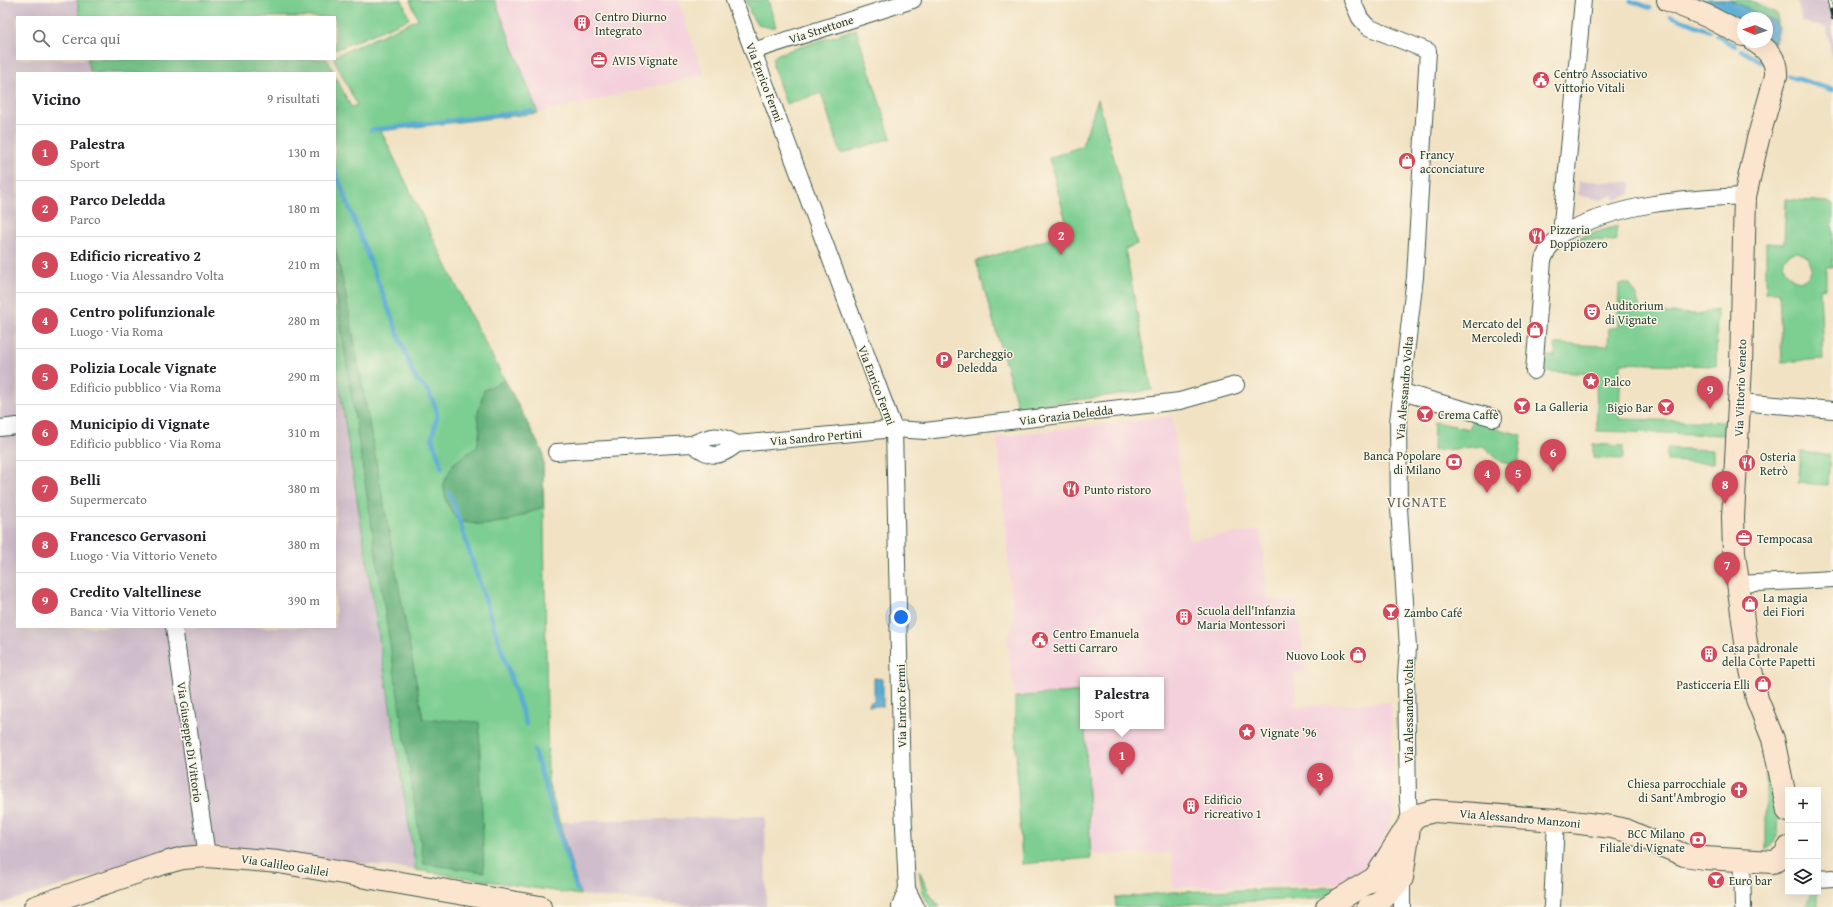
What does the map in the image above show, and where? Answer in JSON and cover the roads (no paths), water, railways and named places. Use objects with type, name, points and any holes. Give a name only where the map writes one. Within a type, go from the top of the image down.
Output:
[{"type":"street","name":"Via Enrico Fermi","points":[[734,0],[894,429],[902,785],[907,889]]},
{"type":"street","name":"Via Strettone","points":[[753,51],[913,0]]},
{"type":"street","name":"Via Alessandro Volta","points":[[1352,0],[1360,18],[1368,27],[1428,51],[1415,277],[1398,422],[1399,508],[1408,648],[1406,677],[1408,799],[1410,822],[1402,878]]},
{"type":"street","points":[[1561,234],[1584,0]]},
{"type":"street","points":[[1668,0],[1707,16],[1737,31]]},
{"type":"street","name":"Via Vittorio Veneto","points":[[1764,48],[1773,59],[1776,67],[1776,82],[1758,139],[1746,196],[1740,402],[1733,517],[1734,553],[1747,650],[1757,699],[1773,739],[1785,797]]},
{"type":"street","points":[[1534,371],[1543,260],[1548,250],[1561,234],[1578,225],[1610,213],[1636,206],[1668,201],[1746,196]]},
{"type":"street","name":"Via Grazia Deledda","points":[[894,429],[925,431],[1180,401],[1236,385]]},
{"type":"street","points":[[1402,392],[1494,418]]},
{"type":"street","points":[[1740,402],[1833,410]]},
{"type":"street","points":[[0,428],[16,426]]},
{"type":"street","name":"Via Sandro Pertini","points":[[556,452],[692,444],[707,455],[725,454],[737,444],[894,429]]},
{"type":"street","points":[[1738,584],[1833,579]]},
{"type":"street","name":"Via Giuseppe Di Vittorio","points":[[174,628],[207,856]]},
{"type":"street","name":"Via Alessandro Manzoni","points":[[1410,822],[1418,815],[1434,811],[1556,820],[1621,829],[1684,855],[1742,861],[1773,862],[1785,855]]},
{"type":"street","points":[[1552,907],[1556,820]]},
{"type":"street","points":[[1375,906],[1375,878],[1410,822]]},
{"type":"street","name":"Via Galileo Galilei","points":[[35,907],[162,864],[183,858],[207,856],[234,857],[279,862],[540,907]]},
{"type":"street","points":[[1742,861],[1743,907]]},
{"type":"street","points":[[1327,907],[1375,878],[1402,878]]},
{"type":"street","points":[[1375,906],[1402,878]]},
{"type":"street","points":[[1402,878],[1402,907]]},
{"type":"street","points":[[1821,879],[1833,878]]},
{"type":"street","points":[[900,907],[907,889]]},
{"type":"street","points":[[907,889],[916,907]]},
{"type":"water","points":[[1690,0],[1730,0],[1755,12],[1737,12],[1737,22]]},
{"type":"water","points":[[1773,21],[1779,28],[1775,42],[1773,41]]},
{"type":"water","points":[[874,678],[883,679],[883,706],[869,706],[870,702],[874,702]]},
{"type":"waterway","points":[[1631,1],[1650,8]]},
{"type":"waterway","points":[[1671,16],[1710,31]]},
{"type":"waterway","points":[[1717,35],[1735,46]]},
{"type":"waterway","points":[[1741,50],[1761,62]]},
{"type":"waterway","points":[[1789,76],[1833,90]]},
{"type":"waterway","points":[[371,130],[532,111]]},
{"type":"waterway","points":[[336,173],[415,378],[428,391],[436,408],[437,417],[432,438],[442,468]]},
{"type":"waterway","points":[[450,493],[526,724]]},
{"type":"waterway","points":[[534,750],[577,890]]},
{"type":"railway","points":[[1829,0],[1833,18]]},
{"type":"place","name":"Centro Diurno Integrato","points":[[582,23]]},
{"type":"place","name":"AVIS Vignate","points":[[599,60]]},
{"type":"place","name":"Centro Associativo Vittorio Vitali","points":[[1541,80]]},
{"type":"place","name":"Francy acconciature","points":[[1407,161]]},
{"type":"place","name":"Pizzeria Doppiozero","points":[[1537,236]]},
{"type":"place","name":"Parco Deledda","points":[[1061,255]]},
{"type":"place","name":"Auditorium di Vignate","points":[[1592,312]]},
{"type":"place","name":"Mercato del Mercoledì","points":[[1535,330]]},
{"type":"place","name":"Parcheggio Deledda","points":[[944,360]]},
{"type":"place","name":"Palco","points":[[1591,381]]},
{"type":"place","name":"La Galleria","points":[[1522,406]]},
{"type":"place","name":"Bigio Bar","points":[[1666,407]]},
{"type":"place","name":"Credito Valtellinese","points":[[1710,409]]},
{"type":"place","name":"Crema Caffè","points":[[1425,414]]},
{"type":"place","name":"Banca Popolare di Milano","points":[[1454,462]]},
{"type":"place","name":"Osteria Retrò","points":[[1747,463]]},
{"type":"place","name":"Municipio di Vignate","points":[[1553,472]]},
{"type":"place","name":"Punto ristoro","points":[[1071,489]]},
{"type":"place","name":"Centro polifunzionale","points":[[1487,493]]},
{"type":"place","name":"Polizia Locale Vignate","points":[[1518,493]]},
{"type":"place","name":"Francesco Gervasoni","points":[[1725,504]]},
{"type":"place","name":"Tempocasa","points":[[1744,538]]},
{"type":"place","name":"Belli","points":[[1727,585]]},
{"type":"place","name":"La magia dei Fiori","points":[[1750,604]]},
{"type":"place","name":"Zambo Café","points":[[1391,612]]},
{"type":"place","name":"Scuola dell'Infanzia Maria Montessori","points":[[1184,617]]},
{"type":"place","name":"Centro Emanuela Setti Carraro","points":[[1040,640]]},
{"type":"place","name":"Casa padronale della Corte Papetti","points":[[1709,654]]},
{"type":"place","name":"Nuovo Look","points":[[1358,655]]},
{"type":"place","name":"Pasticceria Elli","points":[[1763,684]]},
{"type":"place","name":"Vignate ’96","points":[[1247,732]]},
{"type":"place","name":"Palestra","points":[[1122,775]]},
{"type":"place","name":"Chiesa parrocchiale di Sant'Ambrogio","points":[[1739,790]]},
{"type":"place","name":"Edificio ricreativo 2","points":[[1320,796]]},
{"type":"place","name":"Edificio ricreativo 1","points":[[1191,806]]},
{"type":"place","name":"BCC Milano Filiale di Vignate","points":[[1698,840]]},
{"type":"place","name":"Euro bar","points":[[1716,880]]},
{"type":"district","name":"VIGNATE","points":[[1417,502]]}]
